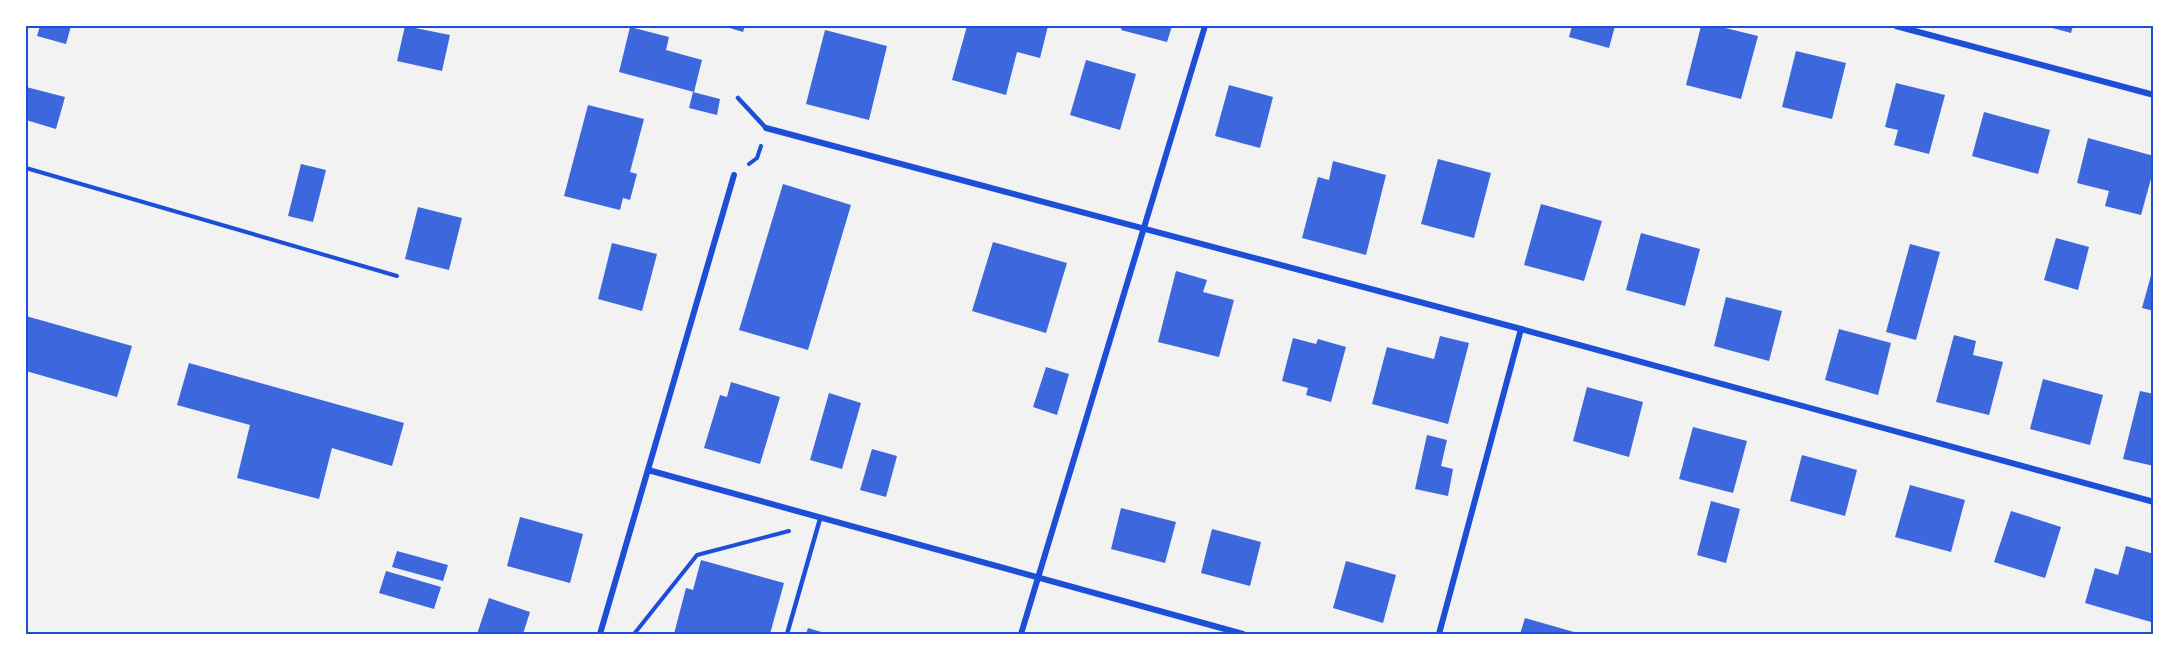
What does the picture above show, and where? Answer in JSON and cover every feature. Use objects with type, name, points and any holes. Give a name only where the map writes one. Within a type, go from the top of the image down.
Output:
[{"type":"street","points":[[1021,634],[1205,26]]},
{"type":"street","points":[[1896,26],[2154,96]]},
{"type":"street","points":[[766,128],[1521,329],[2154,502]]},
{"type":"street","points":[[600,634],[734,176]]},
{"type":"street","points":[[1439,634],[1521,329]]},
{"type":"street","points":[[648,471],[1243,634]]},
{"type":"lane","points":[[738,98],[766,128]]},
{"type":"lane","points":[[787,634],[820,519]]},
{"type":"path","points":[[734,176],[757,158],[766,128]]},
{"type":"path","points":[[26,168],[397,276]]},
{"type":"path","points":[[634,634],[697,555],[778,536],[820,519]]},
{"type":"building","points":[[40,26],[71,26],[66,44],[37,36]]},
{"type":"building","points":[[405,26],[450,35],[442,71],[397,61]]},
{"type":"building","points":[[723,26],[745,26],[743,32]]},
{"type":"building","points":[[967,26],[1048,26],[1040,58],[1017,52],[1006,95],[952,80]]},
{"type":"building","points":[[1122,26],[1172,26],[1167,42],[1121,30]]},
{"type":"building","points":[[1572,26],[1615,26],[1609,48],[1569,37]]},
{"type":"building","points":[[1701,26],[1717,26],[1758,36],[1741,99],[1686,85]]},
{"type":"building","points":[[2045,26],[2073,26],[2071,33]]},
{"type":"building","points":[[630,27],[669,37],[666,50],[702,60],[694,92],[619,72]]},
{"type":"building","points":[[825,30],[887,46],[869,120],[806,104]]},
{"type":"building","points":[[1796,51],[1846,63],[1832,119],[1782,107]]},
{"type":"building","points":[[1086,60],[1136,74],[1120,130],[1070,115]]},
{"type":"building","points":[[1896,83],[1945,95],[1929,154],[1894,145],[1898,130],[1885,127]]},
{"type":"building","points":[[1229,85],[1273,97],[1260,148],[1215,136]]},
{"type":"building","points":[[26,87],[65,97],[56,129],[26,120]]},
{"type":"building","points":[[693,92],[720,99],[717,115],[689,108]]},
{"type":"building","points":[[588,105],[644,119],[630,172],[637,174],[630,200],[623,198],[620,210],[564,196]]},
{"type":"building","points":[[1984,112],[2050,130],[2038,174],[1972,156]]},
{"type":"building","points":[[2088,138],[2154,156],[2154,168],[2141,215],[2105,206],[2109,191],[2077,183]]},
{"type":"building","points":[[1438,159],[1491,173],[1474,238],[1421,224]]},
{"type":"building","points":[[1333,161],[1386,175],[1366,255],[1302,238],[1318,177],[1329,180]]},
{"type":"building","points":[[301,164],[326,170],[313,222],[288,216]]},
{"type":"building","points":[[783,184],[851,205],[808,350],[739,330]]},
{"type":"building","points":[[1541,204],[1602,221],[1584,281],[1524,265]]},
{"type":"building","points":[[418,207],[462,218],[449,270],[405,259]]},
{"type":"building","points":[[1641,233],[1700,249],[1685,306],[1626,290]]},
{"type":"building","points":[[2056,238],[2089,247],[2078,290],[2044,280]]},
{"type":"building","points":[[993,242],[1067,263],[1046,333],[972,311]]},
{"type":"building","points":[[612,243],[657,254],[642,311],[598,299]]},
{"type":"building","points":[[1910,244],[1940,252],[1916,340],[1886,332]]},
{"type":"building","points":[[2154,268],[2154,311],[2142,308]]},
{"type":"building","points":[[1176,271],[1207,280],[1203,292],[1234,300],[1219,357],[1158,342]]},
{"type":"building","points":[[1726,297],[1782,311],[1769,361],[1714,346]]},
{"type":"building","points":[[26,316],[132,346],[117,397],[26,371]]},
{"type":"building","points":[[1839,329],[1891,343],[1878,395],[1825,380]]},
{"type":"building","points":[[1954,335],[1976,341],[1973,355],[2003,362],[1989,415],[1936,402]]},
{"type":"building","points":[[1440,336],[1469,343],[1448,424],[1372,404],[1387,347],[1434,359]]},
{"type":"building","points":[[1293,338],[1316,344],[1318,339],[1346,347],[1331,402],[1306,395],[1308,388],[1282,381]]},
{"type":"building","points":[[189,363],[404,423],[392,466],[332,448],[319,499],[237,478],[250,425],[177,405]]},
{"type":"building","points":[[1046,367],[1069,374],[1057,415],[1033,407]]},
{"type":"building","points":[[2043,379],[2103,395],[2090,445],[2030,429]]},
{"type":"building","points":[[731,382],[780,397],[760,464],[704,448],[720,395],[727,397]]},
{"type":"building","points":[[1587,387],[1643,402],[1629,457],[1573,441]]},
{"type":"building","points":[[2140,391],[2154,394],[2154,466],[2123,459]]},
{"type":"building","points":[[829,393],[861,403],[842,469],[810,460]]},
{"type":"building","points":[[1693,427],[1747,441],[1733,493],[1679,479]]},
{"type":"building","points":[[1427,435],[1447,440],[1441,466],[1453,469],[1448,496],[1415,489]]},
{"type":"building","points":[[872,449],[897,456],[886,497],[860,490]]},
{"type":"building","points":[[1802,455],[1857,470],[1845,516],[1790,501]]},
{"type":"building","points":[[1910,485],[1965,500],[1951,552],[1895,537]]},
{"type":"building","points":[[1711,501],[1740,509],[1726,563],[1697,555]]},
{"type":"building","points":[[1121,508],[1176,522],[1165,563],[1111,549]]},
{"type":"building","points":[[2011,511],[2061,527],[2045,578],[1994,562]]},
{"type":"building","points":[[520,517],[583,534],[570,583],[507,566]]},
{"type":"building","points":[[1212,529],[1261,542],[1250,586],[1201,573]]},
{"type":"building","points":[[2126,546],[2154,554],[2154,613],[2151,622],[2085,603],[2095,568],[2118,575]]},
{"type":"building","points":[[397,551],[448,565],[443,581],[392,567]]},
{"type":"building","points":[[701,560],[784,583],[770,634],[674,634],[686,588],[693,590]]},
{"type":"building","points":[[1346,561],[1396,575],[1383,623],[1333,608]]},
{"type":"building","points":[[386,571],[441,587],[434,609],[379,593]]},
{"type":"building","points":[[489,598],[530,612],[523,634],[477,634]]},
{"type":"building","points":[[1525,618],[1581,634],[1520,634]]},
{"type":"building","points":[[808,628],[828,634],[806,634]]}]
